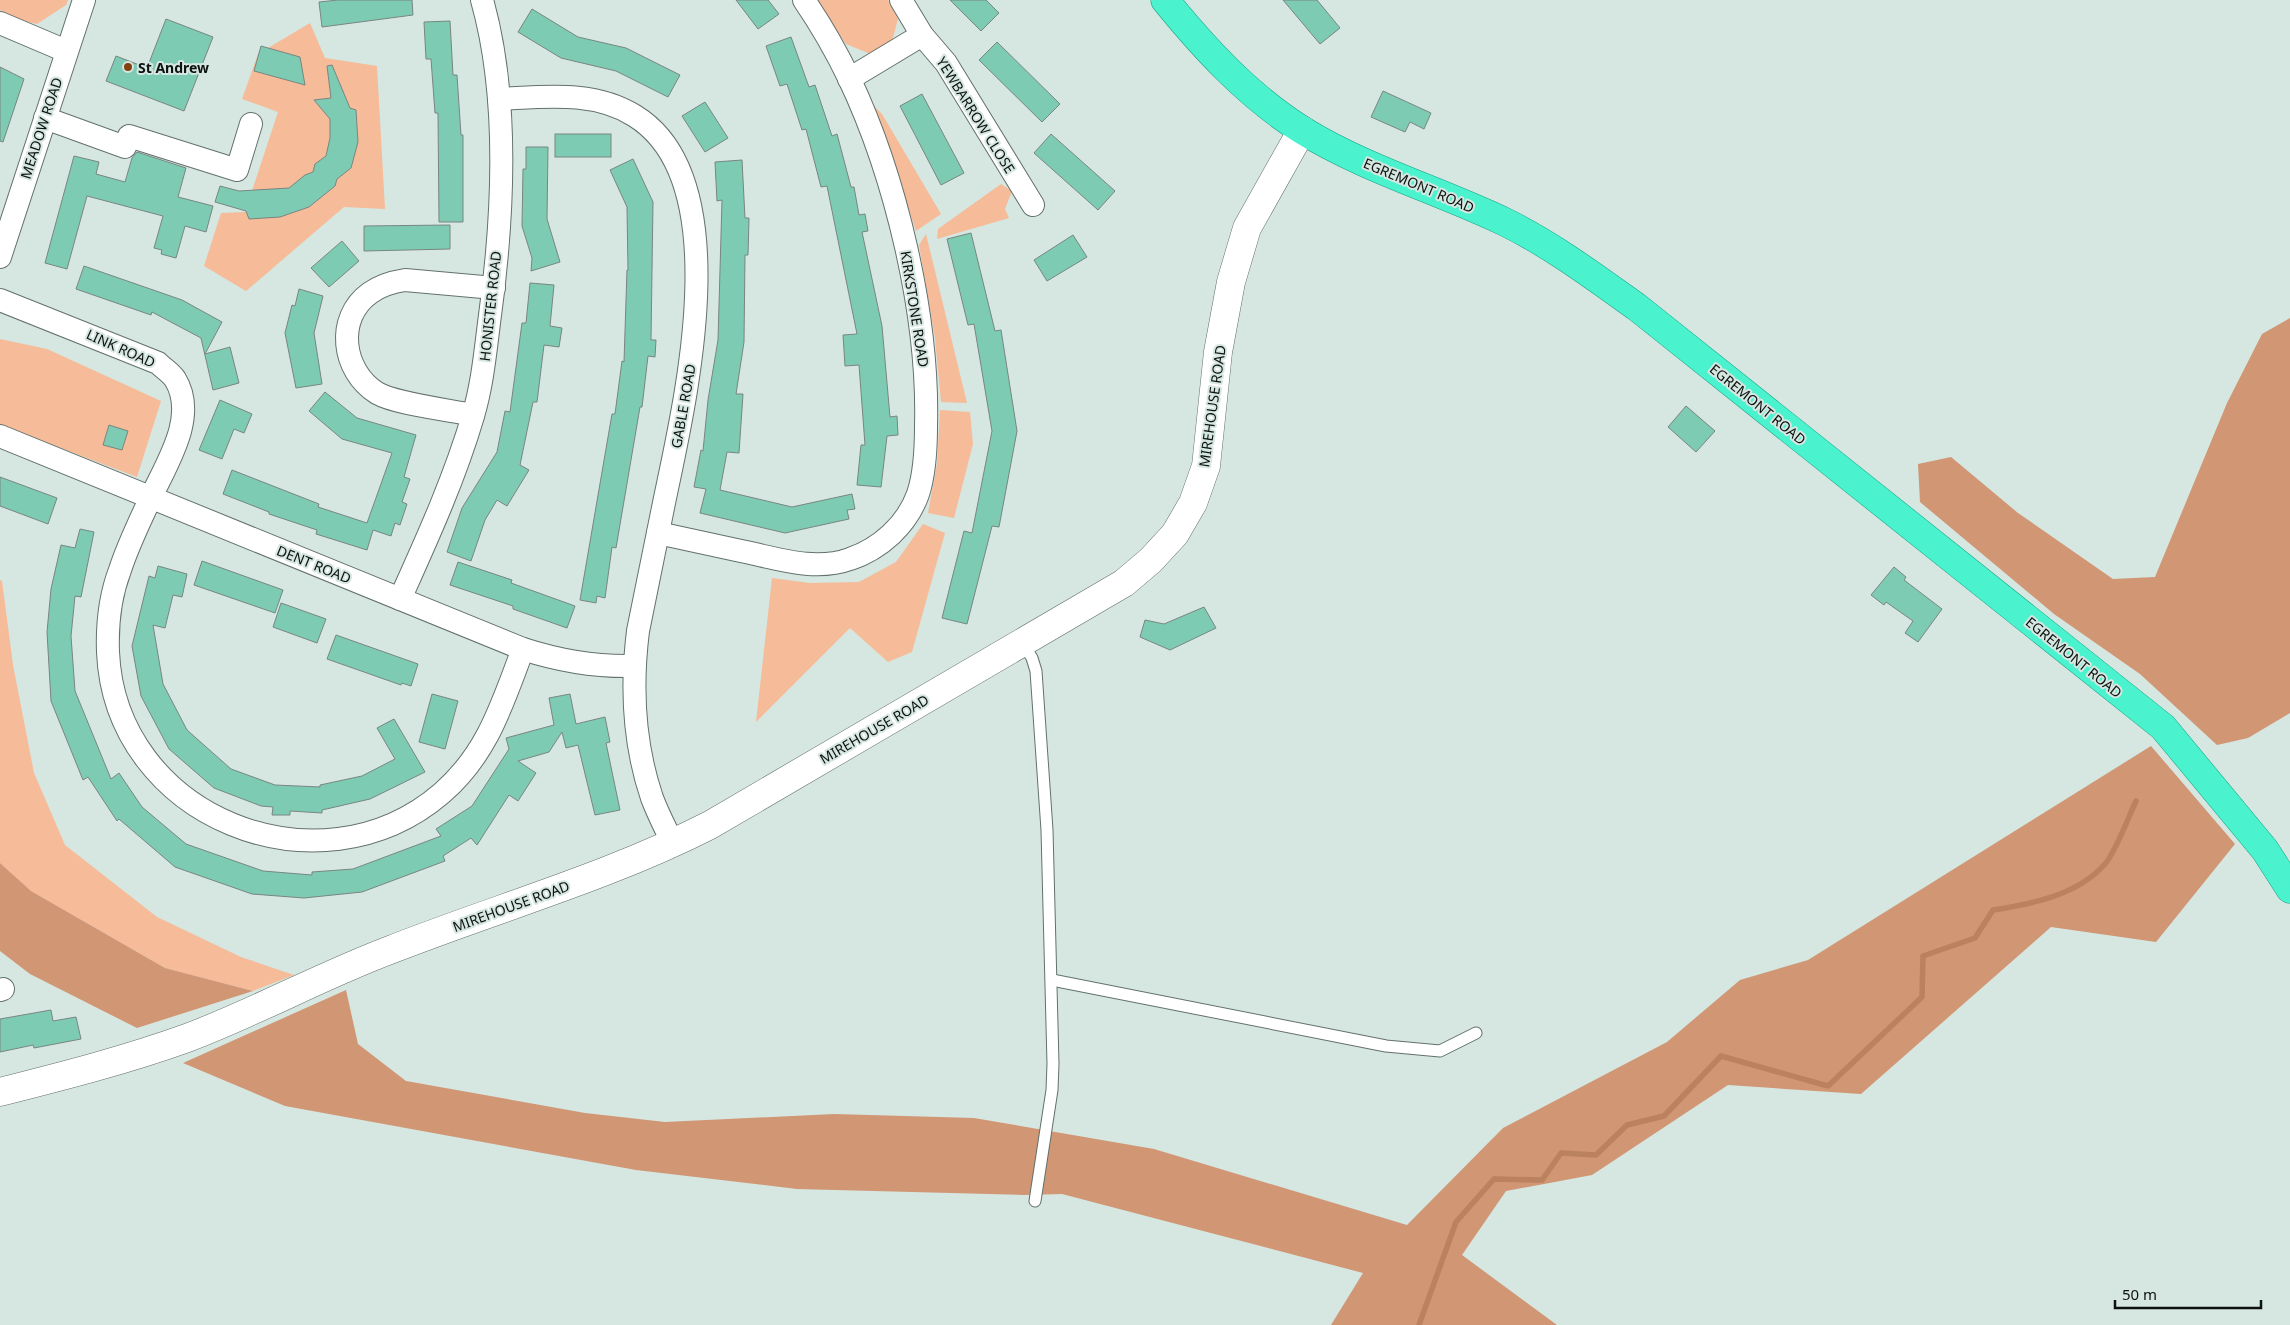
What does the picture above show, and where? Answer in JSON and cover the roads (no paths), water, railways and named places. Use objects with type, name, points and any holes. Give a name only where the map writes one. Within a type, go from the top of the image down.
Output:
[{"type":"highway","name":"EGREMONT ROAD","points":[[1165,0],[1218,61],[1248,88],[1302,130],[1360,160],[1506,223],[1572,263],[1638,308],[2162,727],[2265,850],[2290,889]]},
{"type":"street","name":"MEADOW ROAD","points":[[0,257],[84,0]]},
{"type":"street","name":"HONISTER ROAD","points":[[400,599],[446,495],[473,415],[485,358],[494,288],[500,175],[499,99],[494,58],[482,0]]},
{"type":"street","name":"KIRKSTONE ROAD","points":[[658,533],[798,563],[832,564],[848,560],[877,546],[901,524],[917,496],[923,470],[927,401],[924,348],[918,311],[893,201],[878,152],[849,79],[804,0]]},
{"type":"street","name":"YEWBARROW CLOSE","points":[[901,0],[922,35],[946,63],[1033,206]]},
{"type":"street","points":[[0,24],[66,51]]},
{"type":"street","points":[[849,79],[922,35]]},
{"type":"street","name":"GABLE ROAD","points":[[499,99],[565,96],[589,99],[614,106],[636,116],[656,134],[670,152],[683,178],[695,230],[696,264],[691,362],[685,403],[638,632],[634,666],[637,728],[646,776],[653,799],[673,844]]},
{"type":"street","points":[[45,118],[125,147],[129,136],[237,170],[251,124]]},
{"type":"street","name":"MIREHOUSE ROAD","points":[[0,1092],[154,1049],[252,1011],[330,974],[390,950],[605,872],[673,844],[710,825],[1124,583],[1151,560],[1175,534],[1194,503],[1206,466],[1218,352],[1231,282],[1247,228],[1302,130]]},
{"type":"street","points":[[473,415],[390,398],[367,386],[352,365],[346,340],[348,327],[352,315],[368,294],[392,282],[405,280],[494,288]]},
{"type":"street","name":"LINK ROAD","points":[[0,300],[158,363],[174,377],[181,394],[183,411],[174,448],[120,568],[109,611],[108,656],[117,700],[136,741],[162,777],[197,806],[239,828],[285,840],[333,840],[379,830],[421,808],[458,778],[487,740],[497,719],[523,649]]},
{"type":"street","name":"DENT ROAD","points":[[0,436],[523,649],[573,663],[634,666]]},
{"type":"lane","points":[[1023,643],[1032,658],[1036,672],[1047,830],[1052,980],[1052,1090],[1035,1201]]},
{"type":"lane","points":[[1052,980],[1386,1046],[1440,1051],[1476,1033]]},
{"type":"waterway","points":[[1419,1325],[1456,1222],[1494,1179],[1542,1180],[1561,1153],[1596,1155],[1627,1125],[1664,1116],[1721,1056],[1828,1086],[1922,997],[1923,956],[1975,938],[1993,910],[2023,905],[2054,896],[2068,891],[2094,875],[2113,852],[2136,801]]},
{"type":"place","name":"St Andrew","points":[[128,67]]}]
